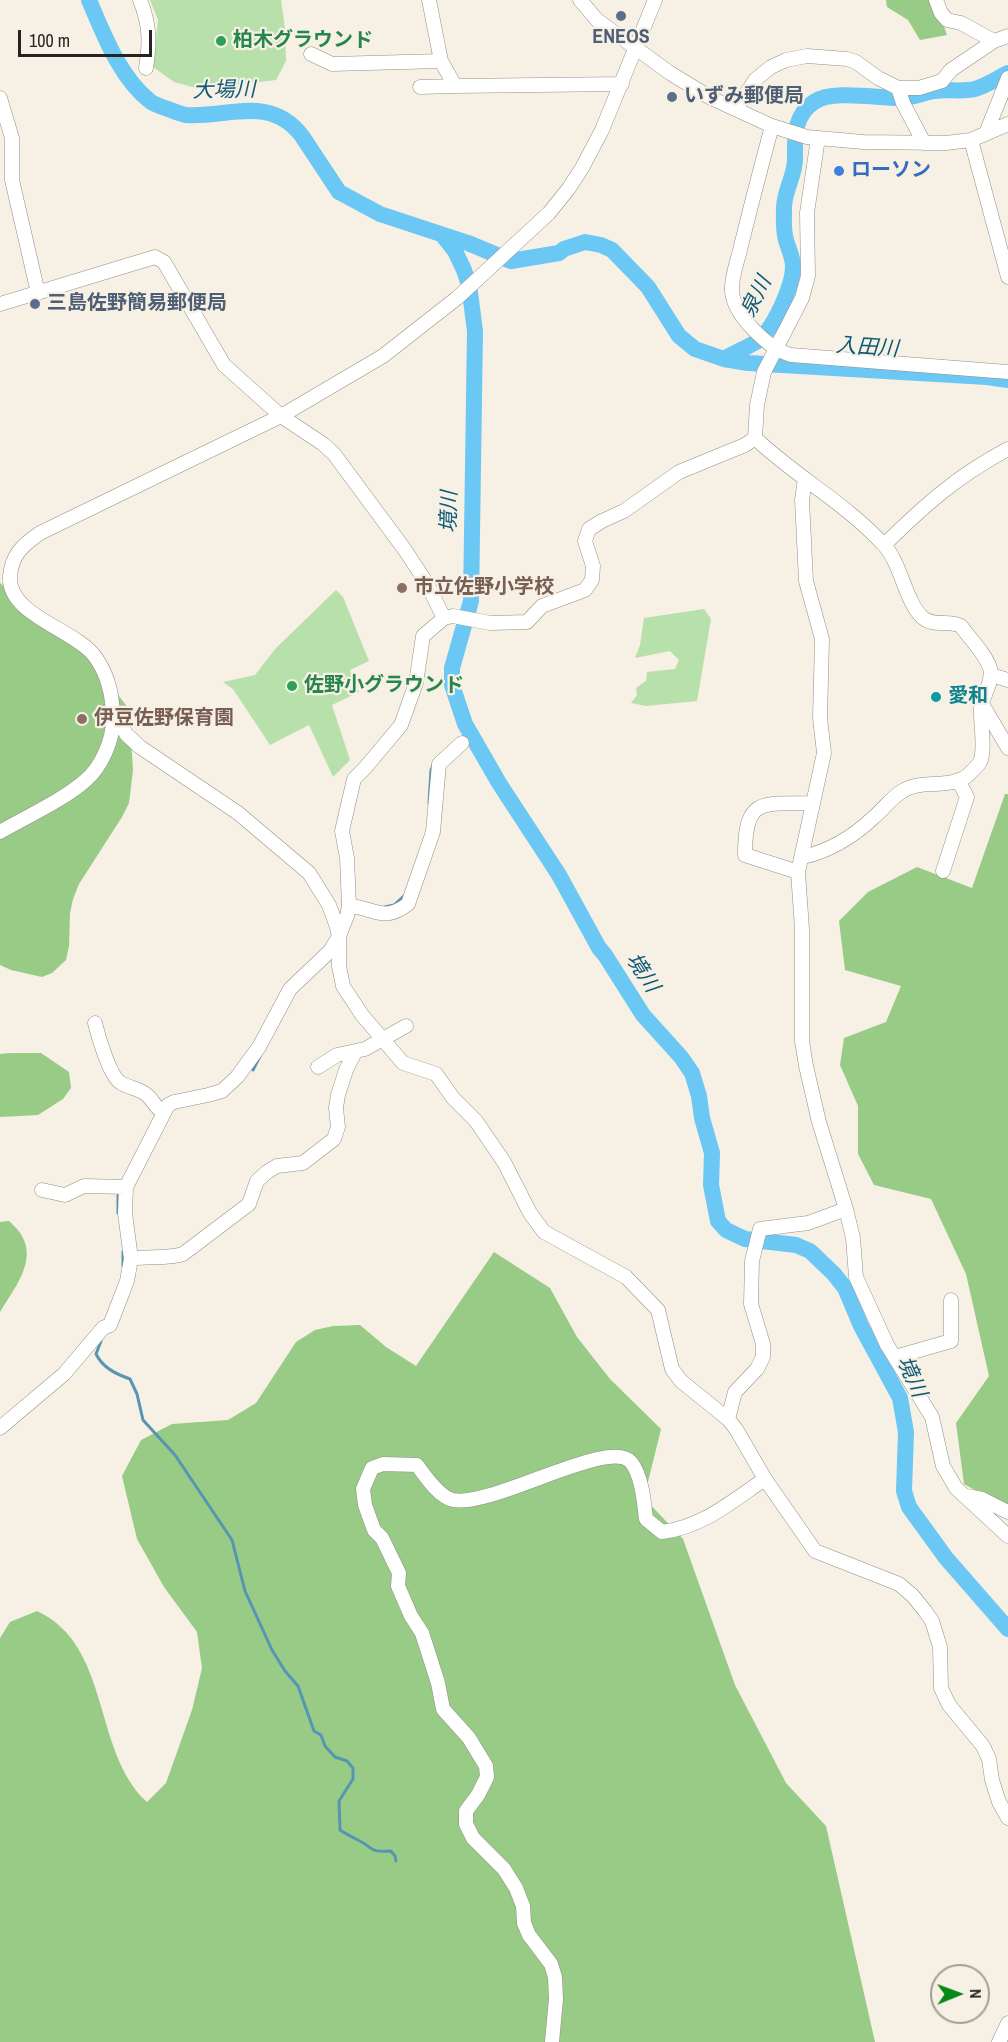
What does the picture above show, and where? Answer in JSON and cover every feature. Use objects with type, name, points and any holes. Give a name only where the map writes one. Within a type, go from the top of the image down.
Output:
[{"type":"street","points":[[140,0],[147,18],[149,49],[146,68]]},
{"type":"street","points":[[429,0],[441,61],[455,86]]},
{"type":"street","points":[[580,0],[597,20],[670,73],[711,98],[777,127],[813,138],[924,144],[971,140],[1008,124]]},
{"type":"street","points":[[9,585],[10,572],[20,548],[40,533],[281,417],[383,356],[457,298],[549,213],[582,168],[622,84],[655,0]]},
{"type":"street","points":[[936,0],[947,20],[961,23],[994,41]]},
{"type":"street","points":[[900,95],[942,81],[951,70],[994,41],[1008,36]]},
{"type":"street","points":[[311,54],[332,64],[441,61]]},
{"type":"street","points":[[736,109],[756,79],[771,67],[786,60],[807,56],[847,59],[856,62],[900,95],[924,144]]},
{"type":"street","points":[[986,134],[1007,81]]},
{"type":"street","points":[[420,87],[622,84]]},
{"type":"street","points":[[0,98],[12,138],[12,180],[38,293]]},
{"type":"street","points":[[777,127],[748,216],[732,290],[735,305],[771,349],[791,355],[1008,372]]},
{"type":"street","points":[[0,1428],[64,1374],[107,1326],[127,1281],[131,1259],[122,1187],[160,1111],[174,1102],[222,1091],[237,1077],[260,1047],[290,989],[330,951],[339,936],[349,906],[347,858],[342,831],[354,779],[401,725],[416,682],[423,636],[449,617],[490,623],[527,622],[542,606],[585,590],[592,580],[593,566],[585,541],[589,529],[624,511],[679,472],[745,445],[754,438],[756,405],[771,349],[802,298],[808,276],[807,213],[813,138]]},
{"type":"street","points":[[971,140],[1008,277]]},
{"type":"street","points":[[0,304],[155,257],[164,262],[224,365],[281,417],[323,444],[334,454],[405,550],[449,617]]},
{"type":"street","points":[[754,438],[835,502],[884,545],[921,616],[935,623],[961,626],[989,666],[992,675],[982,704],[980,762],[966,776],[958,780],[919,784],[907,788],[892,798],[874,818],[840,842],[819,853],[802,856]]},
{"type":"street","points":[[884,545],[923,507],[950,485],[1008,449]]},
{"type":"street","points":[[805,479],[802,500],[807,581],[822,639],[820,718],[824,753],[798,873],[802,929],[802,1041],[806,1066],[819,1122],[853,1238],[856,1277],[887,1345],[932,1417],[943,1466],[956,1488],[1008,1536]]},
{"type":"street","points":[[0,573],[21,605],[91,652],[108,680],[113,710],[113,726],[107,748],[88,779],[0,832]]},
{"type":"street","points":[[992,675],[1008,680]]},
{"type":"street","points":[[982,704],[1008,748]]},
{"type":"street","points":[[113,710],[126,734],[141,747],[238,813],[309,873],[329,905],[339,936],[339,966],[343,986],[362,1015],[403,1063],[436,1074],[453,1098],[476,1121],[504,1162],[530,1213],[544,1232],[626,1277],[658,1310],[672,1369],[681,1381],[728,1419],[736,1429],[765,1479],[815,1551],[899,1584],[913,1596],[932,1621],[940,1647],[941,1688],[950,1705],[983,1746],[989,1759],[992,1780],[999,1802],[1008,1818]]},
{"type":"street","points":[[349,906],[388,915],[408,903],[433,832],[439,764],[462,743]]},
{"type":"street","points":[[943,871],[967,797],[958,780]]},
{"type":"street","points":[[798,873],[746,855],[745,833],[749,817],[757,808],[767,805],[813,803]]},
{"type":"street","points":[[95,1023],[100,1043],[115,1077],[120,1083],[138,1089],[148,1096],[160,1111]]},
{"type":"street","points":[[318,1067],[337,1055],[365,1049],[406,1026]]},
{"type":"street","points":[[131,1259],[153,1256],[174,1257],[183,1254],[249,1204],[257,1181],[267,1172],[277,1166],[303,1163],[327,1146],[334,1139],[338,1127],[336,1108],[338,1095],[355,1052]]},
{"type":"street","points":[[42,1190],[64,1195],[84,1186],[122,1187]]},
{"type":"street","points":[[728,1419],[735,1392],[757,1369],[763,1357],[763,1344],[751,1304],[752,1261],[760,1229],[808,1223],[846,1209]]},
{"type":"street","points":[[895,1357],[951,1341],[951,1300]]},
{"type":"street","points":[[552,2042],[556,1999],[555,1977],[551,1964],[529,1935],[524,1923],[523,1906],[516,1888],[504,1869],[472,1838],[466,1824],[466,1811],[478,1795],[487,1777],[486,1766],[470,1738],[443,1709],[438,1683],[422,1633],[411,1616],[398,1586],[399,1573],[382,1538],[374,1530],[365,1505],[363,1489],[367,1476],[372,1468],[383,1464],[417,1465],[432,1485],[453,1500],[478,1498],[516,1488],[588,1460],[601,1457],[623,1457],[630,1461],[641,1486],[646,1520],[662,1532],[681,1530],[705,1520],[765,1479]]},
{"type":"street","points":[[964,1495],[982,1499],[1008,1512]]},
{"type":"street","points":[[999,2042],[1008,2023]]},
{"type":"green space","name":"柏木グラウンド","points":[[150,0],[281,0],[286,61],[276,80],[200,89],[174,82],[153,67],[158,20]]},
{"type":"green space","points":[[886,0],[935,0],[947,35],[920,40],[908,20],[887,7]]},
{"type":"green space","points":[[0,583],[78,643],[129,709],[133,770],[129,803],[79,884],[70,913],[69,946],[66,960],[52,973],[42,977],[0,965]]},
{"type":"green space","name":"佐野小グラウンド","points":[[336,590],[343,597],[369,661],[350,670],[359,692],[332,705],[350,760],[333,777],[309,725],[270,745],[233,689],[223,682],[255,675],[276,648]]},
{"type":"green space","points":[[704,609],[711,619],[697,701],[646,706],[631,703],[637,695],[636,688],[646,681],[647,672],[675,669],[679,660],[670,651],[635,658],[640,645],[644,618]]},
{"type":"green space","points":[[1005,794],[1008,794],[1008,1509],[964,1484],[956,1423],[989,1376],[966,1274],[931,1199],[874,1185],[858,1154],[858,1106],[840,1065],[844,1038],[886,1022],[901,986],[845,970],[839,921],[868,892],[917,867],[972,888]]},
{"type":"green space","points":[[41,1053],[69,1072],[71,1088],[63,1099],[38,1115],[0,1117],[0,1054]]},
{"type":"green space","points":[[9,1221],[22,1236],[27,1256],[22,1276],[0,1312],[0,1222]]},
{"type":"green space","points":[[494,1252],[550,1288],[577,1337],[610,1379],[661,1429],[644,1498],[683,1539],[735,1685],[786,1783],[826,1826],[875,2042],[0,2042],[0,1638],[10,1622],[37,1611],[61,1627],[78,1649],[100,1701],[117,1756],[130,1781],[147,1802],[166,1783],[192,1710],[202,1668],[197,1632],[164,1587],[137,1539],[122,1476],[141,1440],[172,1424],[228,1420],[256,1403],[296,1342],[315,1330],[333,1326],[360,1325],[386,1347],[416,1366]]},
{"type":"waterway","name":"泉川","points":[[89,0],[114,55],[130,81],[151,102],[186,115],[248,111],[276,115],[290,123],[302,136],[339,192],[380,214],[468,243],[511,261],[559,253],[585,242],[601,245],[612,250],[648,287],[679,336],[695,349],[724,359],[748,363],[1008,380]]},
{"type":"waterway","name":"泉川","points":[[724,359],[756,342],[762,336],[775,318],[790,285],[793,266],[784,232],[784,202],[795,165],[797,128],[807,108],[822,98],[833,96],[903,98],[934,91],[970,90],[1008,73]]},
{"type":"waterway","name":"境川","points":[[444,237],[455,251],[469,285],[475,331],[471,601],[452,668],[452,685],[465,724],[499,783],[559,875],[599,948],[643,1015],[681,1057],[692,1073],[712,1153],[711,1185],[718,1221],[726,1230],[745,1239],[796,1245],[810,1251],[845,1288],[861,1326],[900,1398],[906,1432],[904,1491],[909,1507],[946,1558],[1008,1629]]},
{"type":"waterway","points":[[429,803],[433,765]]},
{"type":"waterway","points":[[385,907],[394,905],[405,895]]},
{"type":"waterway","points":[[253,1070],[260,1056]]},
{"type":"waterway","points":[[118,1213],[120,1190]]},
{"type":"waterway","points":[[123,1252],[123,1266]]},
{"type":"waterway","points":[[101,1341],[96,1354],[99,1359],[110,1370],[130,1379],[137,1394],[143,1420],[175,1455],[232,1540],[245,1591],[272,1650],[298,1686],[314,1731],[321,1735],[325,1746],[335,1757],[347,1761],[353,1768],[353,1779],[339,1801],[340,1830],[372,1849],[391,1851],[396,1861]]},
{"type":"place","name":"ENEOS","points":[[621,16]]},
{"type":"place","name":"柏木グラウンド","points":[[221,41]]},
{"type":"place","name":"いずみ郵便局","points":[[672,97]]},
{"type":"place","name":"ローソン","points":[[839,171]]},
{"type":"place","name":"三島佐野簡易郵便局","points":[[35,304]]},
{"type":"place","name":"市立佐野小学校","points":[[402,588]]},
{"type":"place","name":"佐野小グラウンド","points":[[292,686]]},
{"type":"place","name":"愛和","points":[[936,697]]},
{"type":"place","name":"伊豆佐野保育園","points":[[82,719]]},
{"type":"water label","name":"大場川","points":[[224,91]]},
{"type":"water label","name":"入田川","points":[[867,348]]}]
